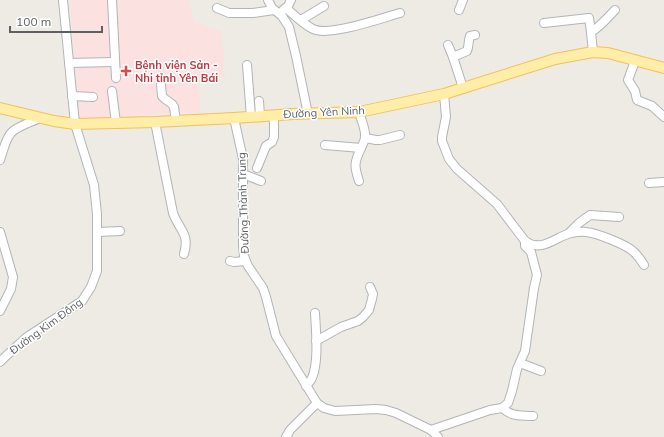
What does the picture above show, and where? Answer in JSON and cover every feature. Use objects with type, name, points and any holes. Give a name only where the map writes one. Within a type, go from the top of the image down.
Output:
[{"type":"main road","name":"Đường Yên Ninh","points":[[0,108],[21,114],[75,124],[155,122],[292,114],[359,112],[444,94],[555,59],[593,52],[608,53],[664,68]]},
{"type":"street","name":"Đường Kim Đồng","points":[[0,362],[27,337],[82,301],[91,287],[97,271],[97,214],[94,185],[75,124],[63,0]]},
{"type":"street","points":[[112,0],[116,78]]},
{"type":"street","points":[[268,0],[270,6],[301,20],[313,29],[319,31],[360,25],[400,13]]},
{"type":"street","points":[[217,8],[229,13],[253,13],[280,10],[291,0]]},
{"type":"street","points":[[459,10],[463,0]]},
{"type":"street","points":[[301,20],[324,6]]},
{"type":"street","points":[[280,10],[287,22],[290,32],[308,114]]},
{"type":"street","points":[[591,32],[598,28],[600,24],[615,10]]},
{"type":"street","points":[[544,23],[589,18],[593,52]]},
{"type":"street","points":[[453,57],[467,52],[470,36],[476,35]]},
{"type":"street","points":[[448,44],[463,88]]},
{"type":"street","points":[[635,61],[628,80],[635,91],[637,100],[652,106],[664,117]]},
{"type":"street","points":[[69,63],[113,62]]},
{"type":"street","points":[[247,65],[255,117]]},
{"type":"street","points":[[161,85],[162,96],[174,107],[176,121]]},
{"type":"street","points":[[112,91],[116,123]]},
{"type":"street","points":[[431,430],[490,410],[502,408],[508,403],[525,350],[534,288],[538,274],[531,252],[526,246],[525,241],[497,204],[457,169],[449,158],[442,141],[446,112],[444,94]]},
{"type":"street","points":[[72,96],[93,97]]},
{"type":"street","points":[[255,117],[259,101]]},
{"type":"street","points":[[359,112],[365,134],[365,138],[355,165],[359,181]]},
{"type":"street","points":[[257,168],[266,146],[272,142],[274,137],[274,115]]},
{"type":"street","points":[[0,160],[7,139],[11,133],[14,130],[40,118]]},
{"type":"street","name":"Đường Thành Trung","points":[[234,118],[242,154],[243,251],[248,266],[265,293],[276,336],[317,403]]},
{"type":"street","points":[[155,122],[173,213],[176,222],[186,238],[184,254]]},
{"type":"street","points":[[365,138],[380,140],[400,135]]},
{"type":"street","points":[[325,145],[361,148]]},
{"type":"street","points":[[243,174],[261,181]]},
{"type":"street","points":[[649,183],[664,182]]},
{"type":"street","points":[[569,233],[590,215],[619,217]]},
{"type":"street","points":[[97,232],[120,231]]},
{"type":"street","points":[[525,241],[535,246],[541,246],[569,233],[581,231],[591,232],[626,246],[634,252],[644,265]]},
{"type":"street","points":[[0,232],[13,277],[11,289],[0,311]]},
{"type":"street","points":[[230,261],[246,261]]},
{"type":"street","points":[[316,341],[341,327],[358,321],[363,317],[369,310],[372,299],[373,294],[370,287]]},
{"type":"street","points":[[306,386],[312,379],[315,365],[315,313]]},
{"type":"street","points":[[520,363],[541,371]]},
{"type":"street","points":[[286,437],[290,430],[317,403],[324,408],[335,411],[386,410],[396,413],[431,430],[438,437]]},
{"type":"street","points":[[502,408],[513,415],[532,416]]},
{"type":"shaded area","name":"Bệnh viện Sản - Nhi tỉnh Yên Bái","points":[[70,0],[189,0],[194,22],[222,31],[225,77],[198,79],[200,113],[158,114],[88,120],[79,117]]},
{"type":"place","name":"Bệnh viện Sản - Nhi tỉnh Yên Bái","points":[[126,71]]}]
